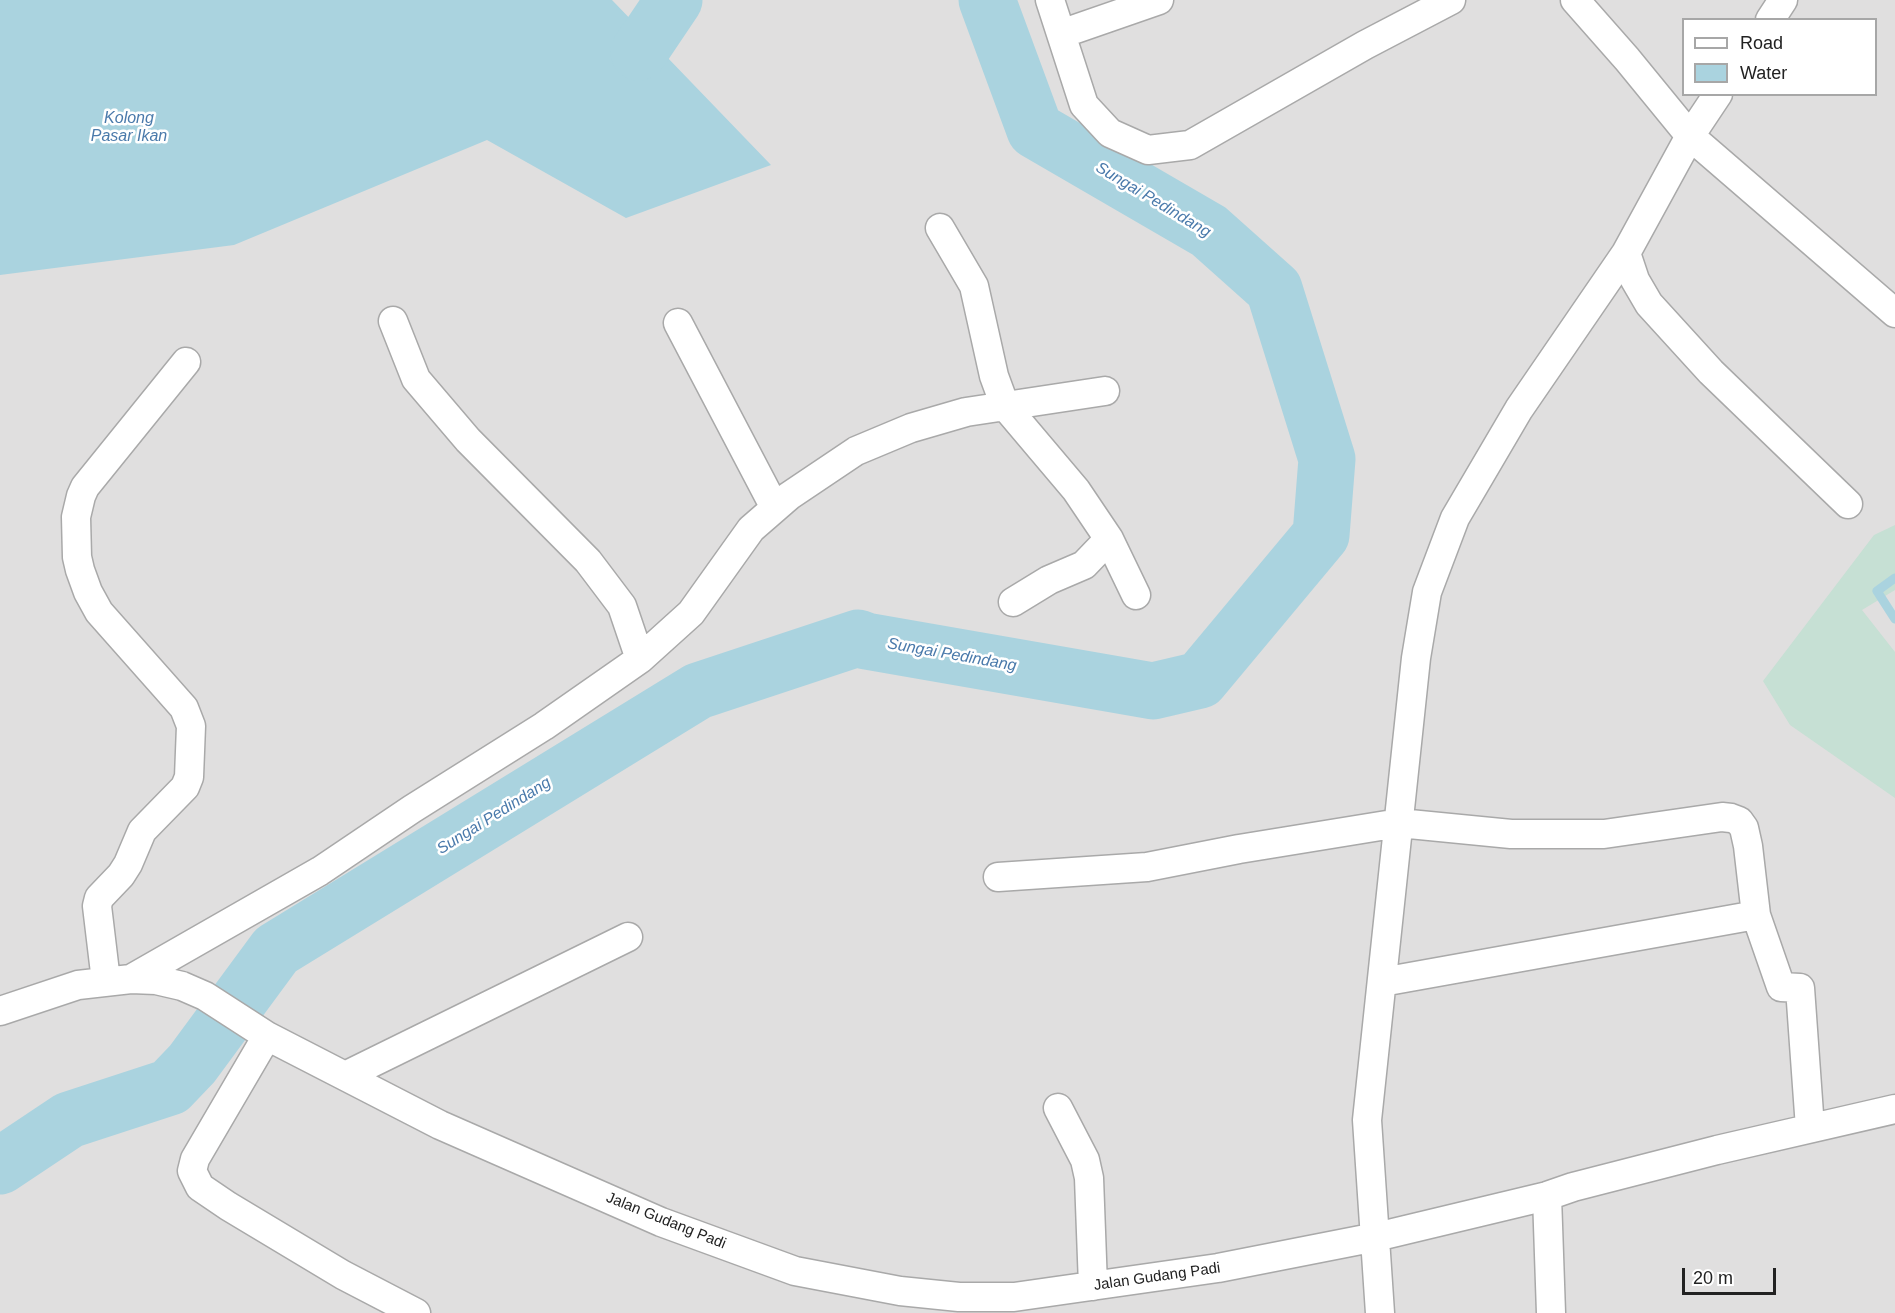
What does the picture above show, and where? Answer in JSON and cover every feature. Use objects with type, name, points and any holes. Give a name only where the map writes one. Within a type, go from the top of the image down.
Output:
[{"type":"street","points":[[1050,0],[1084,105],[1110,133],[1148,150],[1190,146],[1365,45],[1451,0]]},
{"type":"street","points":[[1061,34],[1159,0]]},
{"type":"street","points":[[1575,0],[1690,136],[1895,313]]},
{"type":"street","points":[[1771,18],[1783,0]]},
{"type":"street","points":[[1380,1313],[1367,1120],[1416,658],[1425,602],[1455,518],[1518,409],[1626,253],[1690,136],[1717,96]]},
{"type":"street","points":[[940,228],[974,286],[994,376],[1005,406],[1076,490],[1109,539],[1136,596]]},
{"type":"street","points":[[1626,253],[1635,280],[1649,304],[1711,372],[1848,504]]},
{"type":"street","points":[[393,321],[416,379],[468,440],[588,561],[622,606],[640,659]]},
{"type":"street","points":[[678,323],[775,508]]},
{"type":"street","points":[[186,362],[85,487],[76,518],[76,557],[88,592],[99,612],[184,708],[191,726],[189,777],[185,787],[142,831],[121,875],[99,898],[98,906],[119,980],[320,871],[412,809],[544,726],[640,659],[690,613],[751,529],[789,496],[856,451],[922,425],[966,412],[1104,390]]},
{"type":"street","points":[[1013,602],[1049,580],[1084,565],[1109,539]]},
{"type":"street","points":[[998,878],[1147,867],[1239,849],[1399,823],[1511,834],[1604,834],[1722,817],[1731,818],[1739,821],[1744,828],[1756,915],[1781,987],[1800,988],[1809,1128]]},
{"type":"street","points":[[1382,981],[1756,915]]},
{"type":"street","points":[[345,1076],[628,937]]},
{"type":"street","name":"Jalan Gudang Padi","points":[[0,1011],[78,985],[119,980],[169,982],[194,990],[265,1034],[440,1125],[661,1222],[795,1271],[900,1291],[959,1297],[1014,1297],[1093,1286],[1218,1268],[1376,1238],[1809,1128],[1895,1109]]},
{"type":"street","points":[[265,1034],[202,1146],[192,1171],[200,1186],[228,1206],[343,1275],[381,1305],[416,1313]]},
{"type":"street","points":[[1058,1108],[1085,1160],[1089,1178],[1093,1286]]},
{"type":"street","points":[[1547,1196],[1551,1313]]},
{"type":"shaded area","points":[[0,0],[1895,0],[1895,1313],[0,1313]]},
{"type":"green space","points":[[1895,525],[1895,590],[1862,610],[1895,652],[1895,798],[1790,725],[1763,681],[1874,535]]},
{"type":"water","name":"Kolong Pasar Ikan","points":[[0,0],[612,0],[771,165],[626,218],[487,140],[234,245],[0,275]]},
{"type":"waterway","name":"Sungai Pedindang","points":[[639,52],[674,0]]},
{"type":"waterway","name":"Sungai Pedindang","points":[[0,1166],[69,1120],[170,1087],[192,1064],[276,950],[698,691],[858,638],[1153,691],[1200,680],[1321,535],[1327,459],[1274,289],[1209,231],[1035,130],[987,0]]},
{"type":"waterway","points":[[1895,578],[1877,591],[1895,619]]}]
